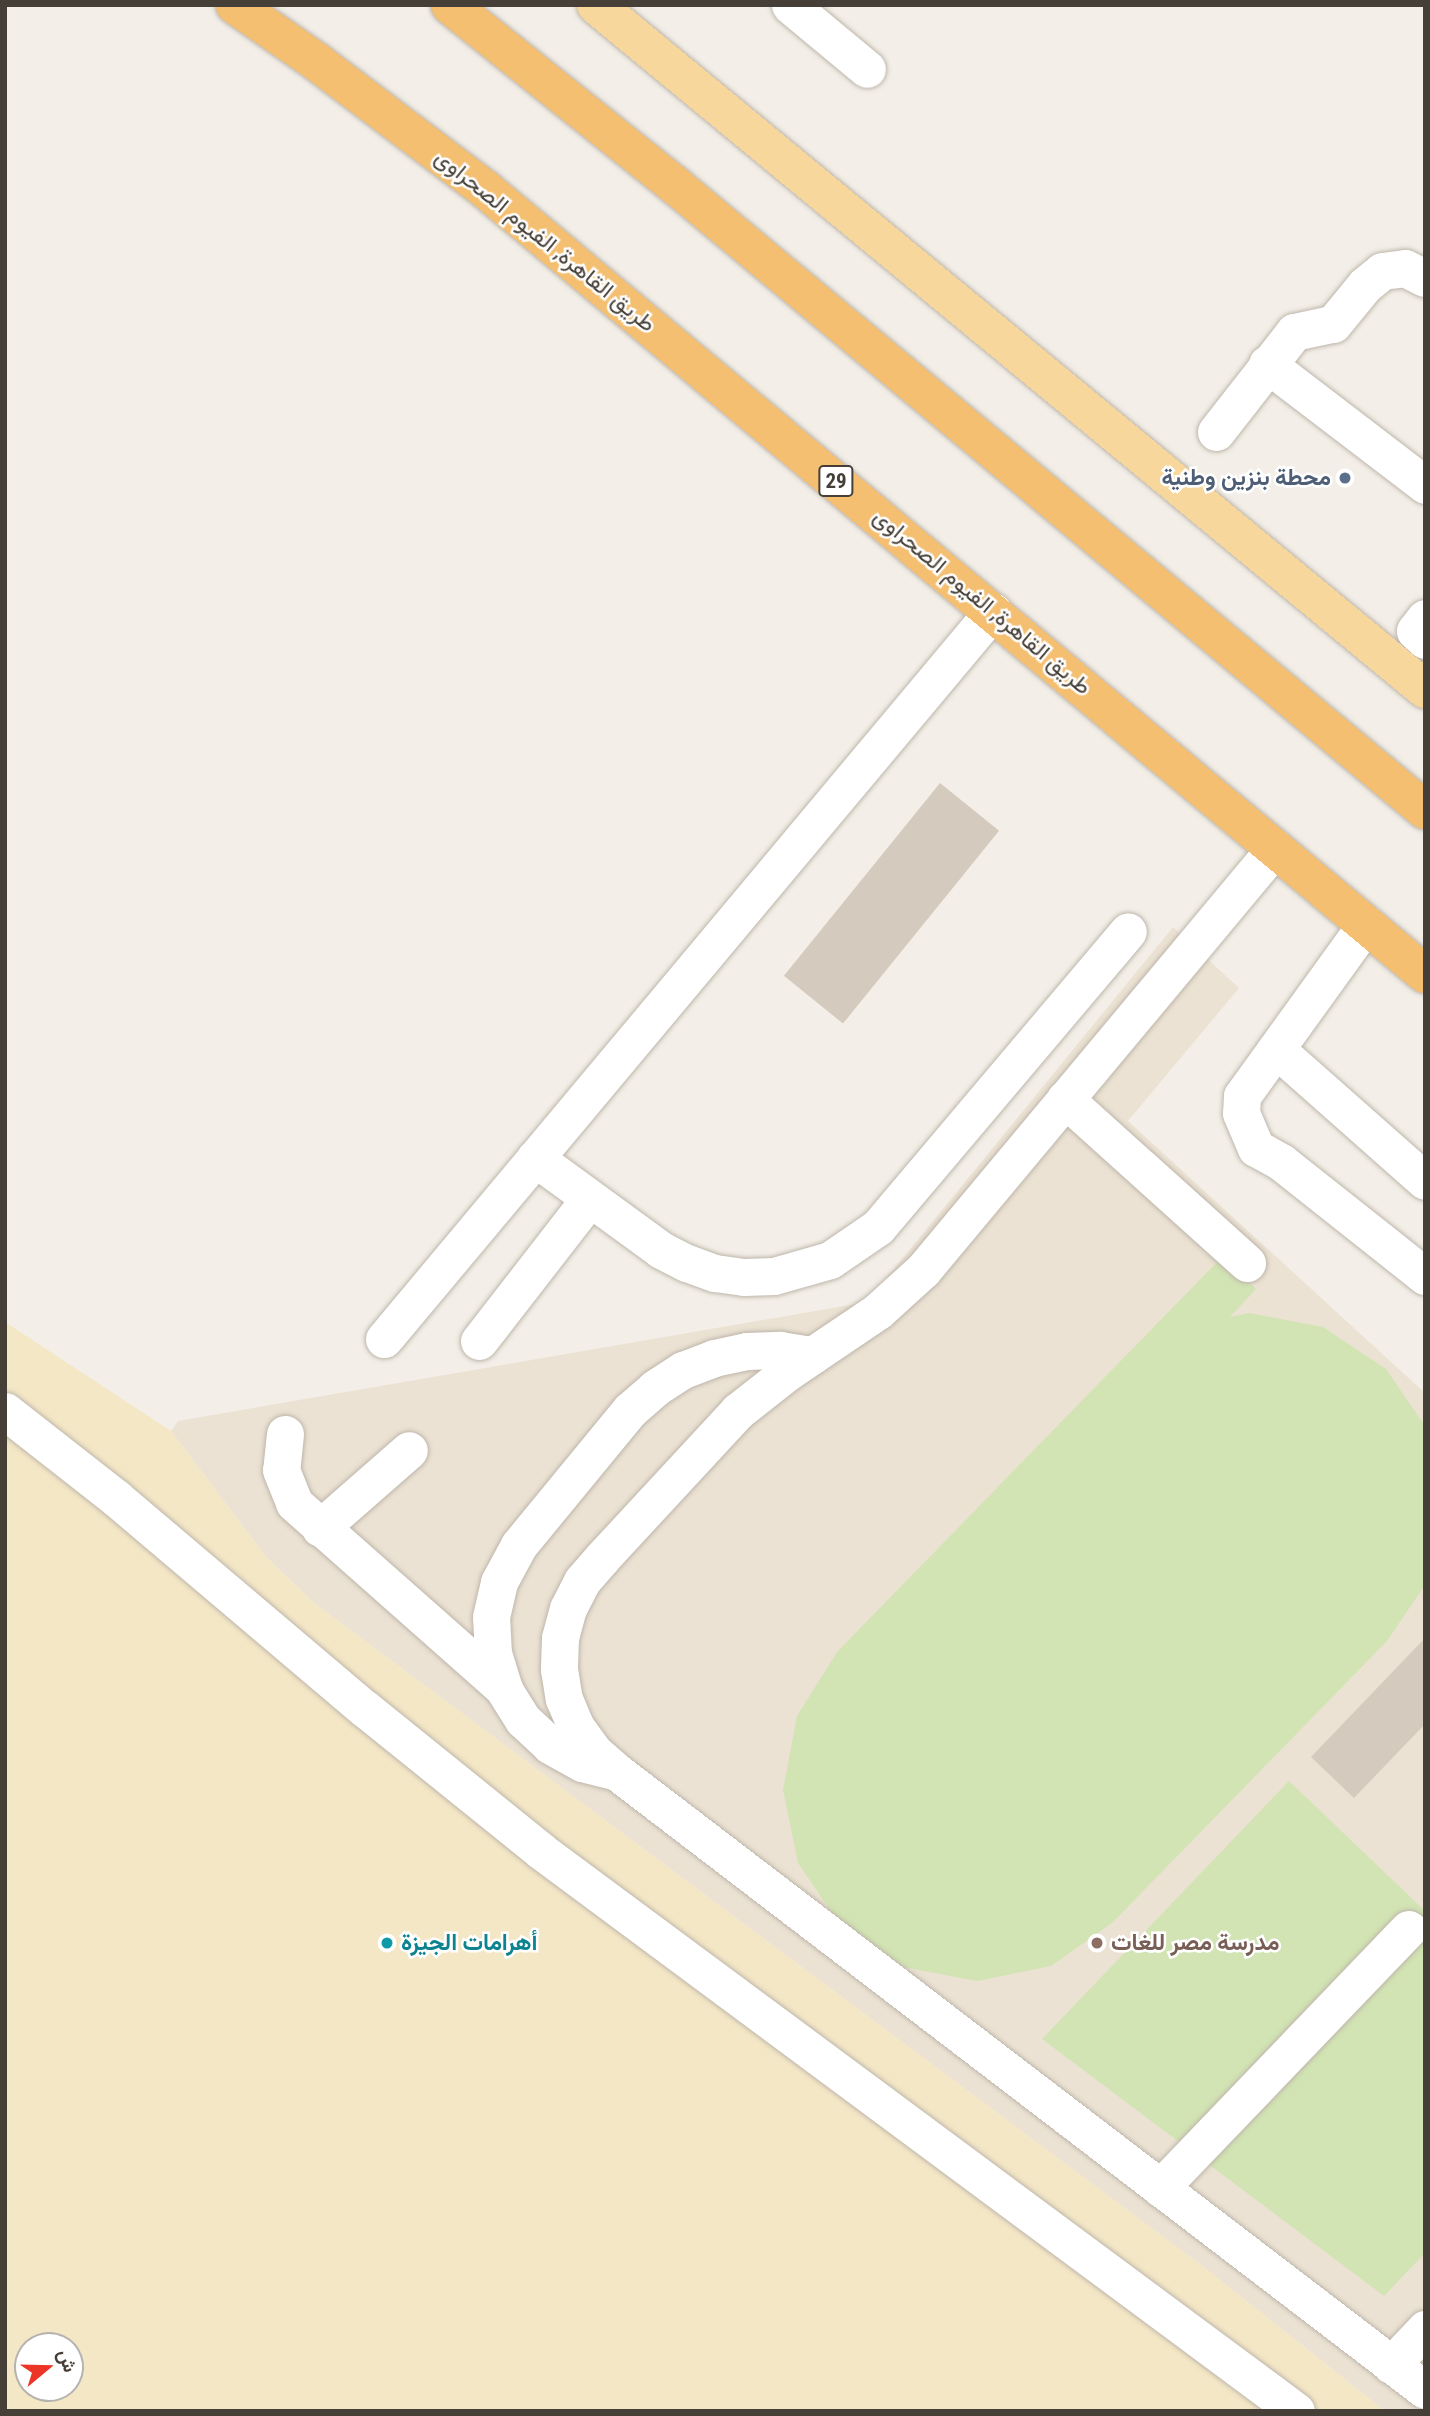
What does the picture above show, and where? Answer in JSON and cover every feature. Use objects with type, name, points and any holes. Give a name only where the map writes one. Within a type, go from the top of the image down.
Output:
[{"type":"highway","name":"طريق القاهرة, الفيوم الصحراوى","points":[[235,5],[317,62],[486,190],[1425,974]]},
{"type":"highway","points":[[450,5],[545,78],[687,195],[1425,810]]},
{"type":"main road","points":[[596,5],[1425,688]]},
{"type":"lane","points":[[790,5],[867,69]]},
{"type":"lane","points":[[1216,432],[1294,332],[1312,326],[1327,327],[1338,321],[1365,285],[1382,271],[1405,268],[1425,278]]},
{"type":"lane","points":[[1267,364],[1425,485]]},
{"type":"lane","points":[[384,1339],[993,611]]},
{"type":"lane","points":[[1425,618],[1415,631],[1425,640]]},
{"type":"lane","points":[[1275,848],[923,1270],[878,1311],[738,1411],[602,1558],[582,1581],[568,1608],[560,1638],[559,1669],[564,1699],[576,1727],[594,1752],[617,1772],[1425,2389]]},
{"type":"lane","points":[[1366,924],[1242,1096],[1241,1113],[1256,1148],[1281,1162],[1425,1276]]},
{"type":"lane","points":[[535,1158],[661,1250],[715,1273],[774,1276],[830,1260],[856,1245],[898,1205],[1128,931]]},
{"type":"lane","points":[[1276,1049],[1425,1181]]},
{"type":"lane","points":[[1065,1099],[1247,1263]]},
{"type":"lane","points":[[479,1341],[589,1199]]},
{"type":"lane","points":[[617,1772],[582,1763],[550,1745],[523,1720],[504,1689],[493,1654],[491,1618],[499,1582],[519,1545],[630,1410],[655,1388],[683,1370],[714,1358],[747,1351],[780,1350],[813,1355]]},
{"type":"lane","points":[[5,1411],[116,1498],[363,1708],[541,1850],[1296,2411]]},
{"type":"lane","points":[[285,1434],[281,1461],[285,1487],[294,1503],[504,1689]]},
{"type":"lane","points":[[320,1528],[409,1450]]},
{"type":"lane","points":[[1160,2188],[1408,1929]]},
{"type":"lane","points":[[1391,2364],[1425,2329]]},
{"type":"shaded area","name":"مدرسة مصر للغات","points":[[1173,927],[1239,988],[1128,1121],[1425,1393],[1425,2411],[1385,2411],[1201,2265],[313,1602],[266,1557],[171,1431],[178,1421],[867,1302]]},
{"type":"green space","points":[[1223,1256],[1256,1289],[1230,1317],[1249,1313],[1323,1327],[1386,1369],[1425,1426],[1425,1585],[1387,1641],[1112,1923],[1051,1966],[977,1981],[903,1967],[841,1926],[798,1863],[783,1790],[797,1716],[837,1652]]},
{"type":"green space","points":[[1289,1781],[1425,1911],[1425,2253],[1384,2296],[1042,2039]]},
{"type":"sand","name":"أهرامات الجيزة","points":[[5,1322],[171,1431],[266,1557],[313,1602],[1201,2265],[1385,2411],[5,2411]]},
{"type":"building","points":[[940,783],[999,831],[843,1024],[784,976]]},
{"type":"building","points":[[1425,1638],[1425,1724],[1354,1798],[1311,1757]]},
{"type":"place","name":"محطة بنزين وطنية","points":[[1345,478]]},
{"type":"place","name":"أهرامات الجيزة","points":[[387,1943]]},
{"type":"place","name":"مدرسة مصر للغات","points":[[1097,1943]]}]
